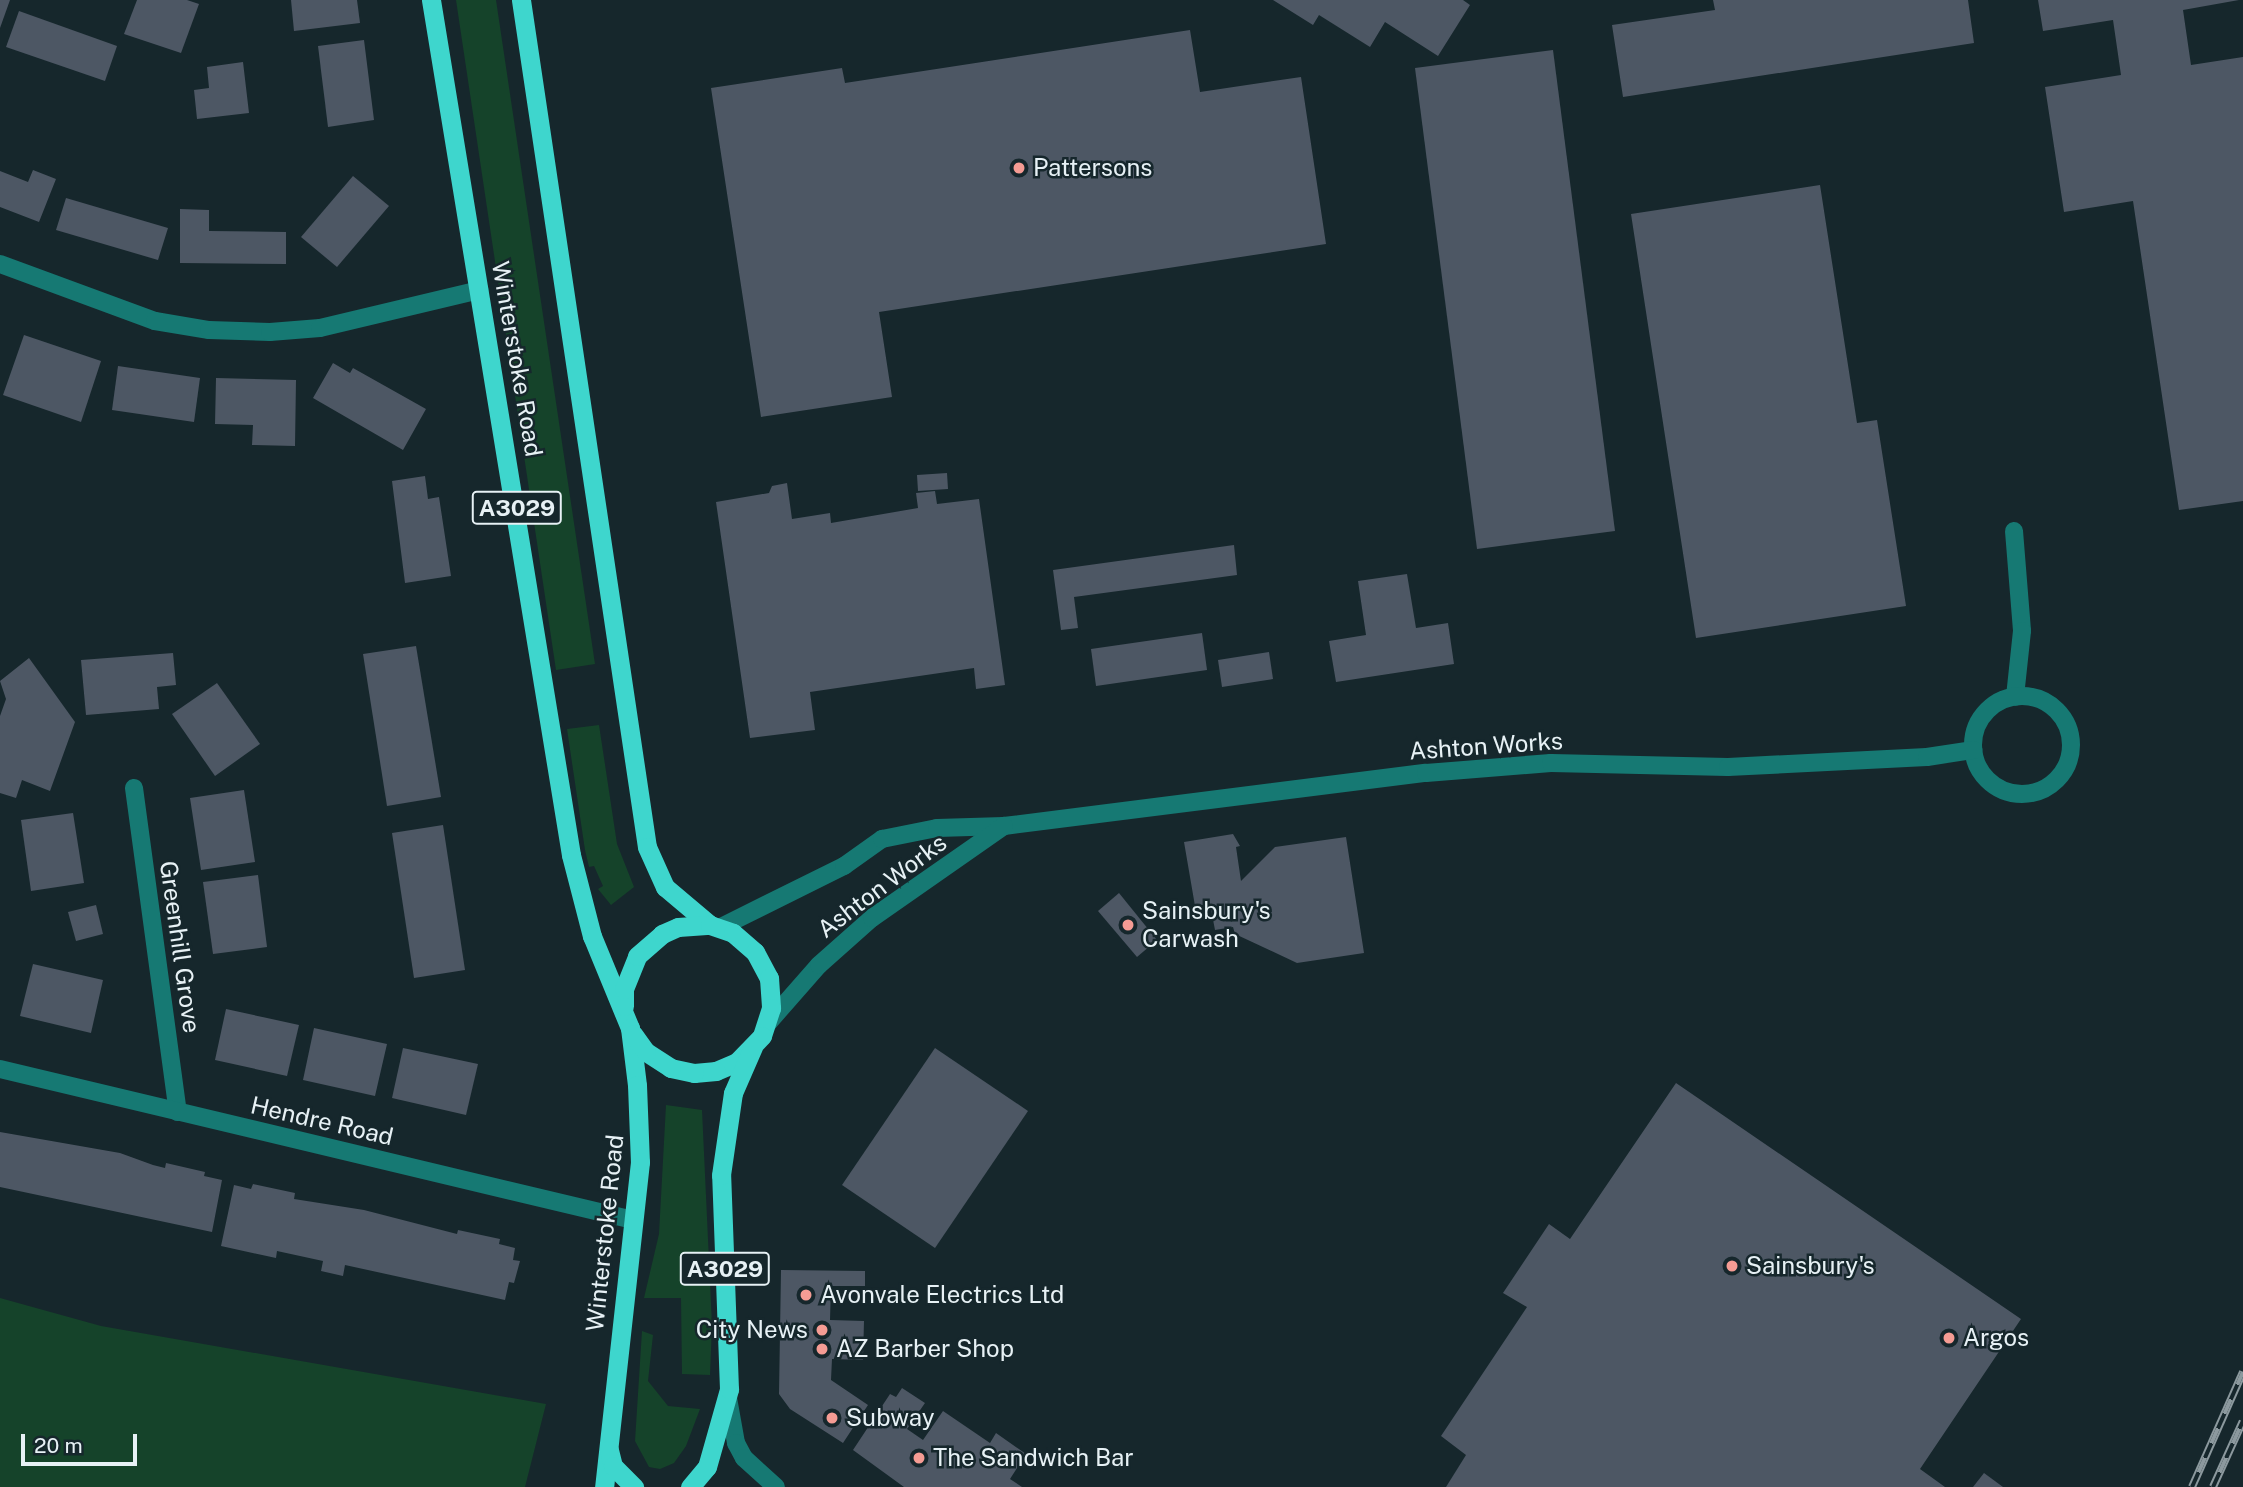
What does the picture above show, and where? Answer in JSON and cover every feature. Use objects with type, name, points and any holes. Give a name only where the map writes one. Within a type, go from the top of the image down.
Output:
[{"type":"highway","name":"Winterstoke Road","points":[[431,0],[573,868],[592,936],[627,1019],[657,1061],[694,1073],[737,1062],[753,1047]]},
{"type":"highway","name":"Winterstoke Road","points":[[521,0],[647,847],[665,887],[715,927],[744,941],[763,964],[771,993],[768,1023],[753,1047],[733,1093],[721,1175],[730,1339],[728,1398],[707,1467],[691,1487]]},
{"type":"highway","name":"Winterstoke Road","points":[[604,1487],[634,1220],[640,1120],[627,1019],[629,969],[648,944],[678,927],[715,927]]},
{"type":"highway","points":[[607,1443],[612,1466],[634,1487]]},
{"type":"street","points":[[0,264],[155,321],[209,330],[270,332],[320,328],[480,290]]},
{"type":"street","points":[[2014,531],[2022,631],[2015,697]]},
{"type":"street","points":[[2015,697],[2041,699],[2060,714],[2070,734],[2070,757],[2063,772],[2050,785],[2016,794],[1990,782],[1978,767],[1973,750],[1977,726],[1988,709],[2015,697]]},
{"type":"street","name":"Ashton Works","points":[[715,927],[844,866],[882,839],[937,828],[1004,826],[1426,774],[1551,763],[1728,767],[1927,757],[1973,750]]},
{"type":"street","name":"Greenhill Grove","points":[[134,788],[178,1112]]},
{"type":"street","name":"Ashton Works","points":[[768,1023],[819,965],[872,918],[1004,826]]},
{"type":"street","name":"Hendre Road","points":[[0,1069],[634,1220]]},
{"type":"street","points":[[728,1398],[736,1443],[744,1458],[776,1487]]},
{"type":"green space","points":[[456,0],[496,0],[595,664],[556,670]]},
{"type":"green space","points":[[599,725],[617,844],[634,887],[611,905],[598,889],[603,886],[594,866],[589,867],[567,729]]},
{"type":"green space","points":[[666,1105],[702,1110],[712,1325],[710,1375],[682,1374],[681,1298],[644,1298],[659,1234]]},
{"type":"green space","points":[[0,1298],[101,1326],[546,1404],[525,1487],[0,1487]]},
{"type":"green space","points":[[642,1331],[653,1335],[648,1381],[668,1406],[700,1409],[686,1446],[674,1463],[660,1469],[649,1467],[635,1441]]},
{"type":"building","points":[[0,0],[10,0],[0,28]]},
{"type":"building","points":[[137,0],[187,0],[199,4],[181,53],[124,34]]},
{"type":"building","points":[[291,0],[357,0],[360,23],[294,31]]},
{"type":"building","points":[[1273,0],[1463,0],[1470,5],[1438,56],[1385,22],[1370,47],[1319,15],[1313,25]]},
{"type":"building","points":[[1713,0],[1968,0],[1974,43],[1623,97],[1612,25],[1715,10]]},
{"type":"building","points":[[2038,0],[2239,0],[2183,10],[2191,65],[2243,57],[2243,501],[2179,510],[2133,201],[2064,212],[2045,87],[2121,75],[2113,20],[2043,31]]},
{"type":"building","points":[[19,11],[117,46],[105,81],[6,47]]},
{"type":"building","name":"Pattersons","points":[[1190,30],[1200,92],[1301,77],[1326,244],[879,312],[892,397],[761,417],[711,88],[842,68],[845,83]]},
{"type":"building","points":[[364,40],[374,120],[328,127],[318,46]]},
{"type":"building","points":[[1553,50],[1615,531],[1477,549],[1415,68]]},
{"type":"building","points":[[243,62],[249,113],[197,119],[194,90],[209,88],[207,67]]},
{"type":"building","points":[[33,170],[56,179],[39,222],[0,207],[0,171],[28,182]]},
{"type":"building","points":[[353,176],[389,206],[337,267],[301,237]]},
{"type":"building","points":[[1820,185],[1857,423],[1877,420],[1906,606],[1696,638],[1631,214]]},
{"type":"building","points":[[66,198],[168,228],[158,260],[56,230]]},
{"type":"building","points":[[180,209],[209,210],[209,231],[286,232],[286,264],[180,263]]},
{"type":"building","points":[[24,335],[101,361],[81,422],[3,395]]},
{"type":"building","points":[[333,363],[350,373],[353,368],[426,409],[403,450],[313,398]]},
{"type":"building","points":[[118,366],[200,378],[194,422],[112,410]]},
{"type":"building","points":[[216,378],[296,380],[295,446],[252,445],[253,425],[215,424]]},
{"type":"building","points":[[947,473],[948,489],[918,491],[917,475]]},
{"type":"building","points":[[425,476],[428,499],[439,497],[451,576],[405,583],[392,481]]},
{"type":"building","points":[[787,483],[792,519],[830,513],[831,523],[918,508],[916,493],[935,491],[937,504],[979,499],[1005,685],[976,689],[974,668],[810,692],[815,730],[750,738],[716,502],[769,493],[772,486]]},
{"type":"building","points":[[1234,545],[1237,575],[1074,597],[1078,628],[1061,630],[1053,570]]},
{"type":"building","points":[[1407,574],[1416,628],[1448,623],[1454,664],[1336,682],[1329,641],[1366,635],[1358,581]]},
{"type":"building","points":[[1202,633],[1207,670],[1096,686],[1091,649]]},
{"type":"building","points":[[416,646],[441,797],[387,806],[363,654]]},
{"type":"building","points":[[1269,652],[1273,679],[1222,687],[1218,660]]},
{"type":"building","points":[[173,653],[176,685],[157,687],[159,709],[86,715],[81,660]]},
{"type":"building","points":[[29,658],[75,722],[50,791],[22,780],[16,798],[0,793],[0,716],[6,699],[0,681]]},
{"type":"building","points":[[217,683],[260,744],[215,776],[172,714]]},
{"type":"building","points":[[244,790],[255,862],[201,870],[190,798]]},
{"type":"building","points":[[73,813],[84,883],[31,891],[21,820]]},
{"type":"building","points":[[443,825],[465,970],[414,978],[392,833]]},
{"type":"building","points":[[1233,834],[1240,846],[1236,847],[1241,881],[1275,847],[1346,837],[1364,953],[1297,963],[1235,934],[1233,927],[1215,930],[1210,904],[1195,906],[1184,842]]},
{"type":"building","points":[[258,875],[267,947],[213,954],[203,882]]},
{"type":"building","name":"Sainsbury's Carwash","points":[[1119,893],[1157,940],[1137,957],[1098,911]]},
{"type":"building","points":[[96,905],[103,934],[76,941],[68,912]]},
{"type":"building","points":[[33,964],[103,980],[91,1033],[20,1016]]},
{"type":"building","points":[[226,1009],[299,1025],[287,1076],[215,1060]]},
{"type":"building","points":[[314,1028],[387,1044],[375,1096],[303,1080]]},
{"type":"building","points":[[403,1048],[478,1064],[466,1115],[392,1098]]},
{"type":"building","points":[[935,1048],[1028,1111],[935,1248],[842,1185]]},
{"type":"building","name":"Sainsbury's","points":[[1676,1083],[2021,1319],[1920,1469],[1945,1487],[1446,1487],[1466,1455],[1441,1436],[1527,1307],[1503,1293],[1549,1224],[1570,1239]]},
{"type":"building","points":[[0,1132],[120,1153],[165,1168],[166,1163],[205,1172],[204,1176],[222,1180],[212,1232],[0,1187]]},
{"type":"building","points":[[253,1184],[295,1193],[294,1199],[364,1210],[457,1234],[458,1230],[500,1239],[499,1244],[515,1248],[513,1260],[520,1261],[514,1283],[509,1282],[505,1300],[345,1265],[343,1276],[321,1271],[323,1261],[277,1251],[276,1258],[221,1246],[234,1185],[251,1189]]},
{"type":"building","points":[[781,1270],[865,1271],[865,1286],[831,1286],[830,1320],[864,1321],[863,1360],[832,1359],[831,1380],[868,1405],[843,1443],[790,1409],[779,1394]]},
{"type":"building","points":[[902,1388],[925,1403],[907,1429],[923,1440],[943,1411],[990,1443],[996,1433],[1026,1454],[1010,1479],[1022,1487],[904,1487],[853,1450],[890,1394],[896,1397]]},
{"type":"building","points":[[1984,1473],[2003,1487],[1973,1487]]},
{"type":"railway","points":[[2192,1487],[2243,1372]]},
{"type":"railway","points":[[2213,1487],[2243,1421]]},
{"type":"place","name":"Pattersons","points":[[1019,168]]},
{"type":"place","name":"Sainsbury's Carwash","points":[[1128,925]]},
{"type":"place","name":"Sainsbury's","points":[[1732,1266]]},
{"type":"place","name":"Avonvale Electrics Ltd","points":[[806,1295]]},
{"type":"place","name":"City News","points":[[822,1330]]},
{"type":"place","name":"Argos","points":[[1949,1338]]},
{"type":"place","name":"AZ Barber Shop","points":[[822,1349]]},
{"type":"place","name":"Subway","points":[[832,1418]]},
{"type":"place","name":"The Sandwich Bar","points":[[919,1458]]}]
